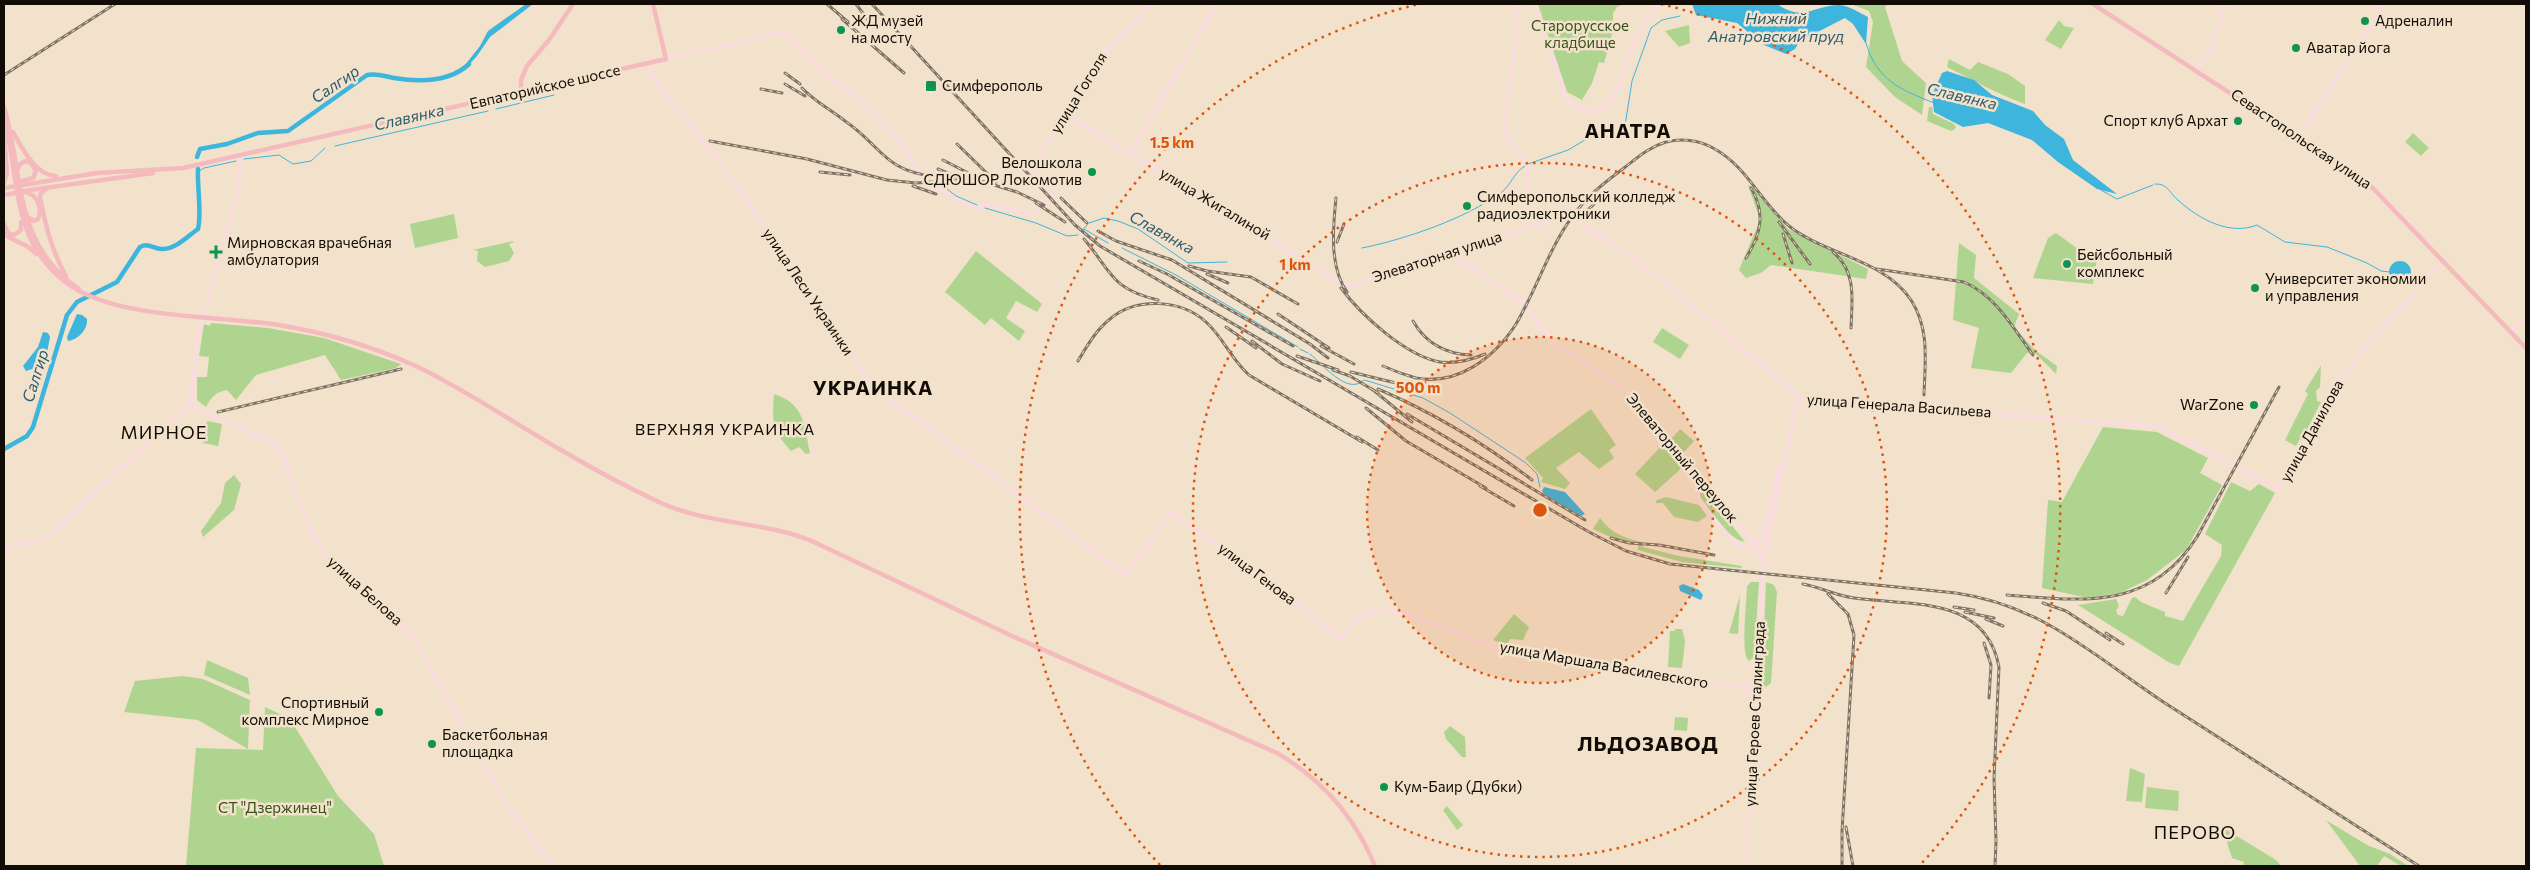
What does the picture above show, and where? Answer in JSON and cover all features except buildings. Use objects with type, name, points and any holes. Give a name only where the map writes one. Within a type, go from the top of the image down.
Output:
[{"type":"main road","points":[[521,92],[521,80],[527,66],[549,40],[573,4]]},
{"type":"main road","points":[[654,4],[666,60]]},
{"type":"main road","name":"улица Гоголя","points":[[1037,210],[1056,191],[1055,187],[1033,166],[1099,57],[1152,4]]},
{"type":"main road","points":[[1130,153],[1215,4]]},
{"type":"main road","points":[[1518,4],[1514,60],[1504,123],[1507,136],[1527,166],[1528,204],[1536,225]]},
{"type":"main road","points":[[1533,4],[1568,102],[1588,110],[1599,108],[1614,97],[1637,36],[1658,4]]},
{"type":"main road","name":"Севастопольская улица","points":[[2093,4],[2299,136],[2368,183],[2526,348]]},
{"type":"main road","points":[[2197,70],[2212,46],[2225,4]]},
{"type":"main road","points":[[2299,136],[2384,4]]},
{"type":"main road","name":"Евпаторийское шоссе","points":[[11,195],[50,187],[183,168],[785,32],[824,74],[854,94],[881,121],[906,150],[920,175],[928,182],[947,195],[979,210],[981,206],[986,204],[1027,214],[1037,210]]},
{"type":"main road","name":"улица Леси Украинки","points":[[650,63],[652,75],[728,174],[871,385],[1125,575],[1171,513]]},
{"type":"main road","points":[[4,107],[18,141],[42,172],[54,176],[97,173]]},
{"type":"main road","points":[[4,107],[12,137],[14,174],[11,195],[21,230],[12,235],[8,233],[4,224]]},
{"type":"main road","name":"улица Жигалиной","points":[[1066,114],[1339,279]]},
{"type":"main road","points":[[4,119],[14,174]]},
{"type":"main road","points":[[4,126],[14,174]]},
{"type":"main road","points":[[4,134],[7,173],[4,183]]},
{"type":"main road","points":[[185,410],[190,395],[198,336],[240,181],[239,156]]},
{"type":"main road","points":[[4,188],[33,178],[36,172],[31,163],[25,161],[20,164],[14,174]]},
{"type":"main road","name":"Евпаторийское шоссе","points":[[4,188],[97,173],[158,171]]},
{"type":"main road","points":[[50,187],[42,191],[40,197],[52,250],[68,280]]},
{"type":"main road","points":[[11,195],[32,194],[39,205],[40,214],[38,219],[31,220],[25,215]]},
{"type":"main road","points":[[11,195],[25,215],[41,250],[68,280],[90,297]]},
{"type":"main road","points":[[11,195],[29,235],[52,270]]},
{"type":"main road","name":"Элеваторная улица","points":[[1339,279],[1349,286],[1567,215]]},
{"type":"main road","name":"улица Генерала Васильева","points":[[1567,215],[1617,247],[1664,282],[1798,397],[1811,402],[1993,413],[2156,426],[2279,489]]},
{"type":"main road","points":[[4,232],[10,238],[29,246],[74,289],[100,301],[126,307],[276,325],[319,333],[371,348],[408,363],[482,401],[568,454],[661,502],[702,516],[794,534],[1012,636],[1262,746],[1302,769],[1332,796],[1357,827],[1375,866]]},
{"type":"main road","name":"Элеваторный переулок","points":[[1453,253],[1455,257],[1524,303],[1554,344],[1622,388],[1749,536],[1763,562]]},
{"type":"main road","name":"улица Данилова","points":[[2279,489],[2339,381],[2368,344],[2443,260]]},
{"type":"main road","points":[[2511,332],[2526,319]]},
{"type":"main road","points":[[190,395],[193,404],[198,410]]},
{"type":"main road","points":[[1710,490],[1703,487],[1697,490],[1697,496],[1701,504],[1736,545],[1751,547],[1760,540],[1765,532],[1798,397]]},
{"type":"main road","points":[[4,545],[30,543],[53,534],[119,469],[185,410],[191,408],[198,410]]},
{"type":"main road","name":"улица Белова","points":[[198,410],[271,441],[281,452],[319,546],[344,573],[397,616],[410,634],[506,804],[554,866]]},
{"type":"main road","name":"улица Героев Сталинграда","points":[[1746,866],[1763,562],[1783,459]]},
{"type":"main road","name":"улица Генова","points":[[1171,513],[1232,555],[1341,638],[1362,614]]},
{"type":"main road","name":"улица Маршала Василевского","points":[[1362,614],[1382,611],[1404,613],[1511,652],[1742,687]]},
{"type":"main road","points":[[1742,687],[1751,686],[1757,678]]},
{"type":"main road","points":[[1742,687],[1752,693],[1755,704]]},
{"type":"green space","name":"Старорусское кладбище","points":[[1538,4],[1623,4],[1617,7],[1613,13],[1613,31],[1604,63],[1599,62],[1592,83],[1582,100],[1567,92]]},
{"type":"green space","points":[[1851,4],[1888,4],[1885,7],[1902,61],[1926,83],[1922,115],[1895,97],[1866,67],[1873,22],[1869,11]]},
{"type":"green space","points":[[2059,20],[2064,26],[2074,28],[2061,49],[2045,40]]},
{"type":"green space","points":[[1689,25],[1690,43],[1679,47],[1665,31]]},
{"type":"green space","points":[[1949,59],[1970,70],[1978,62],[2008,74],[2025,86],[2025,104],[1947,67]]},
{"type":"green space","points":[[1929,107],[1932,107],[1933,114],[1954,124],[1956,127],[1954,130],[1951,131],[1927,121]]},
{"type":"green space","points":[[2413,133],[2429,148],[2421,156],[2405,142]]},
{"type":"green space","points":[[1748,185],[1755,188],[1788,229],[1868,269],[1866,279],[1771,265],[1761,273],[1746,278],[1739,270],[1760,220]]},
{"type":"green space","points":[[454,214],[458,238],[415,248],[410,224]]},
{"type":"green space","name":"Бейсбольный комплекс","points":[[2056,233],[2078,249],[2098,253],[2093,284],[2033,278],[2048,238]]},
{"type":"green space","points":[[513,241],[509,244],[514,253],[509,261],[485,267],[477,261],[478,251],[473,250]]},
{"type":"green space","points":[[1959,243],[1976,255],[1974,278],[2019,314],[2014,327],[2035,350],[2057,366],[2056,374],[2036,354],[2027,353],[2011,373],[1971,368],[1979,328],[1953,320]]},
{"type":"green space","points":[[976,251],[1042,304],[1037,312],[1016,301],[1006,318],[1025,331],[1019,341],[991,318],[985,325],[945,292]]},
{"type":"green space","points":[[211,323],[268,328],[324,338],[401,364],[396,368],[341,380],[325,355],[256,375],[236,400],[227,390],[214,396],[206,407],[197,400],[197,377],[207,377],[209,357],[199,356],[204,324],[210,326]]},
{"type":"green space","points":[[1662,328],[1689,345],[1680,359],[1653,342]]},
{"type":"green space","points":[[2321,365],[2320,387],[2316,391],[2317,401],[2321,402],[2302,440],[2300,439],[2296,446],[2285,440],[2308,394],[2305,391]]},
{"type":"green space","points":[[774,394],[784,398],[797,410],[804,425],[810,453],[806,454],[799,447],[791,451],[780,437],[773,419]]},
{"type":"green space","points":[[1591,409],[1616,445],[1609,450],[1614,458],[1599,469],[1579,452],[1556,468],[1570,483],[1565,489],[1541,482],[1543,478],[1525,458]]},
{"type":"green space","points":[[207,421],[222,424],[218,446],[203,443]]},
{"type":"green space","points":[[2103,427],[2157,432],[2208,458],[2200,473],[2222,485],[2186,550],[2147,580],[2120,593],[2088,598],[2042,588],[2048,500],[2062,502]]},
{"type":"green space","points":[[1680,429],[1694,441],[1684,452],[1671,439]]},
{"type":"green space","points":[[1665,442],[1685,465],[1655,492],[1635,474]]},
{"type":"green space","points":[[234,475],[241,484],[234,510],[203,537],[201,531],[221,503],[225,483]]},
{"type":"green space","points":[[2231,482],[2250,491],[2259,484],[2275,493],[2179,666],[2170,663],[2078,605],[2116,599],[2119,606],[2116,611],[2118,615],[2123,616],[2132,598],[2135,597],[2141,602],[2165,612],[2165,616],[2183,621],[2221,556],[2222,545],[2205,534]]},
{"type":"green space","points":[[1701,490],[1705,491],[1745,542],[1732,535],[1720,523],[1700,497]]},
{"type":"green space","points":[[1666,497],[1699,505],[1707,516],[1698,522],[1674,517],[1663,503],[1655,503],[1657,500]]},
{"type":"green space","points":[[1600,518],[1618,534],[1642,542],[1643,547],[1679,556],[1742,566],[1741,568],[1682,562],[1638,550],[1638,544],[1608,536],[1593,529]]},
{"type":"green space","points":[[1751,582],[1759,582],[1754,657],[1749,661],[1746,657],[1745,649],[1745,626],[1747,586]]},
{"type":"green space","points":[[1766,582],[1774,585],[1777,592],[1771,683],[1766,687],[1762,683]]},
{"type":"green space","points":[[1740,595],[1738,634],[1729,633]]},
{"type":"green space","points":[[1514,614],[1529,627],[1523,640],[1510,639],[1507,645],[1493,640]]},
{"type":"green space","points":[[1675,629],[1682,629],[1685,641],[1682,668],[1668,667],[1670,631],[1675,631]]},
{"type":"green space","points":[[207,660],[248,678],[250,695],[204,675]]},
{"type":"green space","points":[[183,676],[203,679],[250,700],[248,749],[198,720],[124,712],[135,681]]},
{"type":"green space","name":"СТ \"Дзержинец\"","points":[[265,707],[290,719],[338,796],[374,834],[384,866],[186,866],[196,748],[263,750]]},
{"type":"green space","points":[[1675,717],[1688,718],[1687,731],[1674,730]]},
{"type":"green space","points":[[1450,726],[1465,737],[1466,757],[1462,757],[1446,739],[1444,732]]},
{"type":"green space","points":[[2130,768],[2145,774],[2142,802],[2126,801]]},
{"type":"green space","points":[[2147,787],[2179,791],[2178,811],[2145,808]]},
{"type":"green space","points":[[1447,806],[1463,825],[1457,830],[1443,810]]},
{"type":"green space","points":[[2326,820],[2367,845],[2390,854],[2408,866],[2401,866],[2384,856],[2377,866],[2360,866]]},
{"type":"green space","points":[[2222,827],[2276,860],[2281,866],[2243,866],[2244,862],[2232,858]]},
{"type":"water","points":[[526,4],[533,4],[490,37],[465,69],[465,65],[480,46],[488,31]]},
{"type":"water","name":"Нижний Анатровский пруд","points":[[1692,4],[1777,4],[1794,12],[1808,12],[1829,6],[1842,5],[1868,17],[1866,44],[1853,24],[1845,18],[1800,41],[1795,49],[1786,54],[1764,45],[1737,23],[1696,15]]},
{"type":"water","points":[[1947,71],[1974,80],[1992,95],[2033,111],[2045,125],[2064,139],[2073,160],[2117,194],[2097,189],[2058,162],[2032,140],[1988,123],[1963,127],[1934,112],[1932,95],[1942,73]]},
{"type":"water","points":[[2400,261],[2408,264],[2411,272],[2408,280],[2400,283],[2392,280],[2389,272],[2392,264]]},
{"type":"water","points":[[77,314],[87,319],[86,327],[78,336],[68,341],[67,337]]},
{"type":"water","points":[[43,332],[48,333],[50,337],[44,368],[26,371],[23,366],[38,347]]},
{"type":"water","points":[[1544,487],[1565,492],[1585,514],[1581,516],[1544,494],[1542,491]]},
{"type":"water","points":[[1683,584],[1699,590],[1703,595],[1701,600],[1680,591],[1679,586]]},
{"type":"waterway","name":"Славянка","points":[[1528,164],[1568,150],[1590,137],[1618,137],[1624,132],[1632,81],[1651,28],[1662,20],[1680,16]]},
{"type":"waterway","name":"Славянка","points":[[1866,43],[1876,66],[1883,75],[1900,88],[1934,103]]},
{"type":"waterway","name":"Салгир","points":[[197,157],[200,149],[227,144],[258,133],[288,131],[367,75],[414,80],[434,79],[453,74],[469,64]]},
{"type":"waterway","name":"Славянка","points":[[496,109],[554,95]]},
{"type":"waterway","name":"Славянка","points":[[335,146],[488,111]]},
{"type":"waterway","name":"Славянка","points":[[244,159],[279,155],[293,164],[311,161],[325,148]]},
{"type":"waterway","name":"Славянка","points":[[198,172],[204,168],[236,161]]},
{"type":"waterway","name":"Славянка","points":[[1362,248],[1435,227],[1471,211],[1502,192],[1525,166]]},
{"type":"waterway","name":"Салгир","points":[[4,449],[27,436],[33,427],[67,315],[77,302],[117,282],[140,247],[147,245],[160,249],[173,247],[198,229],[200,215],[198,169]]},
{"type":"waterway","name":"Славянка","points":[[941,184],[956,196],[977,205]]},
{"type":"waterway","name":"Славянка","points":[[2155,184],[2163,185],[2187,208],[2215,224],[2236,228],[2247,228],[2257,225],[2285,242],[2327,247],[2367,263],[2381,271],[2390,272]]},
{"type":"waterway","name":"Славянка","points":[[2101,190],[2117,199],[2153,185]]},
{"type":"waterway","name":"Славянка","points":[[985,208],[1036,223],[1067,236],[1078,235]]},
{"type":"waterway","name":"Славянка","points":[[1089,223],[1104,218],[1138,229],[1188,263],[1227,262]]},
{"type":"waterway","name":"Славянка","points":[[1082,231],[1087,225]]},
{"type":"waterway","points":[[1084,229],[1108,243]]},
{"type":"waterway","points":[[1122,248],[1176,275],[1298,347]]},
{"type":"waterway","points":[[1300,349],[1308,353]]},
{"type":"waterway","points":[[1310,354],[1328,371],[1350,384],[1357,384],[1364,380],[1371,382],[1423,398],[1450,413],[1526,463],[1537,474],[1540,487]]},
{"type":"railway","points":[[4,75],[115,4]]},
{"type":"railway","points":[[827,4],[848,22]]},
{"type":"railway","points":[[856,4],[871,24]]},
{"type":"railway","points":[[872,4],[1075,225],[1100,246],[1589,532],[1626,551],[1670,564],[1956,593],[2017,609],[2068,636],[2168,705],[2419,866]]},
{"type":"railway","points":[[842,19],[904,73]]},
{"type":"railway","points":[[785,73],[800,84]]},
{"type":"railway","points":[[785,84],[805,96]]},
{"type":"railway","points":[[802,88],[858,131],[893,163],[918,174],[936,177]]},
{"type":"railway","points":[[761,89],[782,93]]},
{"type":"railway","points":[[1383,366],[1416,378],[1446,378],[1461,373],[1486,358],[1516,324],[1560,235],[1584,202],[1606,182],[1649,150],[1666,142],[1684,140],[1708,145],[1725,156],[1745,175],[1779,217],[1803,236],[1870,266],[1886,275],[1899,286],[1911,300],[1917,311],[1924,334],[1924,395]]},
{"type":"railway","points":[[710,141],[807,159],[887,180],[916,183],[974,179],[1017,192],[1044,205]]},
{"type":"railway","points":[[957,144],[996,182]]},
{"type":"railway","points":[[943,160],[978,178]]},
{"type":"railway","points":[[938,169],[957,177]]},
{"type":"railway","points":[[820,172],[850,175]]},
{"type":"railway","points":[[913,186],[936,194]]},
{"type":"railway","points":[[1746,258],[1755,240],[1760,223],[1759,206],[1751,188]]},
{"type":"railway","points":[[1578,219],[1604,195]]},
{"type":"railway","points":[[1061,198],[1087,223]]},
{"type":"railway","points":[[1336,198],[1333,234],[1335,259],[1337,271],[1347,292]]},
{"type":"railway","points":[[1036,203],[1065,222]]},
{"type":"railway","points":[[1779,222],[1810,264]]},
{"type":"railway","points":[[1337,242],[1344,224]]},
{"type":"railway","points":[[1098,231],[1116,241],[1172,260],[1310,344],[1328,358]]},
{"type":"railway","points":[[1783,234],[1792,263]]},
{"type":"railway","points":[[1084,239],[1107,270],[1121,285],[1142,296],[1158,300]]},
{"type":"railway","points":[[1833,252],[1841,260],[1850,277],[1852,297],[1851,328]]},
{"type":"railway","points":[[1139,261],[1167,274],[1293,346]]},
{"type":"railway","points":[[1189,266],[1207,271],[1251,277],[1298,304]]},
{"type":"railway","points":[[1877,269],[1964,282],[1975,288],[1995,304],[2033,355]]},
{"type":"railway","points":[[1207,274],[1228,283]]},
{"type":"railway","points":[[1341,288],[1372,322],[1413,352],[1440,362],[1458,362],[1485,354]]},
{"type":"railway","points":[[1078,361],[1100,328],[1121,312],[1145,304],[1171,305],[1196,314],[1206,322],[1249,375],[1362,442]]},
{"type":"railway","points":[[1278,314],[1329,348]]},
{"type":"railway","points":[[1413,321],[1430,342],[1445,350],[1471,355]]},
{"type":"railway","points":[[1226,327],[1256,348]]},
{"type":"railway","points":[[1252,341],[1282,364],[1320,381]]},
{"type":"railway","points":[[1321,346],[1354,364]]},
{"type":"railway","points":[[1297,356],[1338,370]]},
{"type":"railway","points":[[218,412],[401,369]]},
{"type":"railway","points":[[1333,370],[1350,376],[1378,393]]},
{"type":"railway","points":[[1351,372],[1400,384],[1425,383]]},
{"type":"railway","points":[[2007,595],[2088,599],[2113,596],[2136,589],[2158,578],[2178,561],[2197,537],[2279,387]]},
{"type":"railway","points":[[1372,389],[1412,422]]},
{"type":"railway","points":[[1378,389],[1458,430],[1532,480]]},
{"type":"railway","points":[[1366,408],[1406,441],[1486,488]]},
{"type":"railway","points":[[1407,414],[1585,520]]},
{"type":"railway","points":[[1357,437],[1378,450]]},
{"type":"railway","points":[[1480,486],[1514,506]]},
{"type":"railway","points":[[1611,538],[1629,543],[1659,545],[1714,555]]},
{"type":"railway","points":[[2166,593],[2188,557]]},
{"type":"railway","points":[[1803,584],[1848,597],[1943,608],[1962,616],[1979,627],[1991,644],[1999,667],[1994,778],[1995,866]]},
{"type":"railway","points":[[1828,594],[1848,614],[1854,635],[1842,831],[1842,866]]},
{"type":"railway","points":[[2043,603],[2066,611],[2110,640]]},
{"type":"railway","points":[[1954,607],[1974,610]]},
{"type":"railway","points":[[1965,612],[1994,618]]},
{"type":"railway","points":[[1986,619],[2003,626]]},
{"type":"railway","points":[[2106,633],[2123,644]]},
{"type":"railway","points":[[1984,643],[1991,665],[1989,698]]},
{"type":"railway","points":[[1846,827],[1853,866]]},
{"type":"place","name":"Адреналин","points":[[2365,21]]},
{"type":"place","name":"ЖД музей на мосту","points":[[841,30]]},
{"type":"place","name":"Аватар йога","points":[[2296,48]]},
{"type":"place","name":"Симферополь","points":[[931,86]]},
{"type":"place","name":"Спорт клуб Архат","points":[[2238,121]]},
{"type":"place","name":"Велошкола СДЮШОР Локомотив","points":[[1092,172]]},
{"type":"place","name":"Симферопольский колледж радиоэлектроники","points":[[1467,206]]},
{"type":"place","name":"Мирновская врачебная амбулатория","points":[[216,252]]},
{"type":"place","name":"Бейсбольный комплекс","points":[[2067,264]]},
{"type":"place","name":"Университет экономии и управления","points":[[2255,288]]},
{"type":"place","name":"WarZone","points":[[2254,405]]},
{"type":"place","name":"Спортивный комплекс Мирное","points":[[379,712]]},
{"type":"place","name":"Баскетбольная площадка","points":[[432,744]]},
{"type":"place","name":"Кум-Баир (Дубки)","points":[[1384,787]]},
{"type":"district","name":"АНАТРА","points":[[1628,131]]},
{"type":"district","name":"УКРАИНКА","points":[[873,388]]},
{"type":"district","name":"ВЕРХНЯЯ УКРАИНКА","points":[[725,429]]},
{"type":"district","name":"МИРНОЕ","points":[[164,433]]},
{"type":"district","name":"ЛЬДОЗАВОД","points":[[1648,744]]},
{"type":"district","name":"ПЕРОВО","points":[[2195,833]]}]
